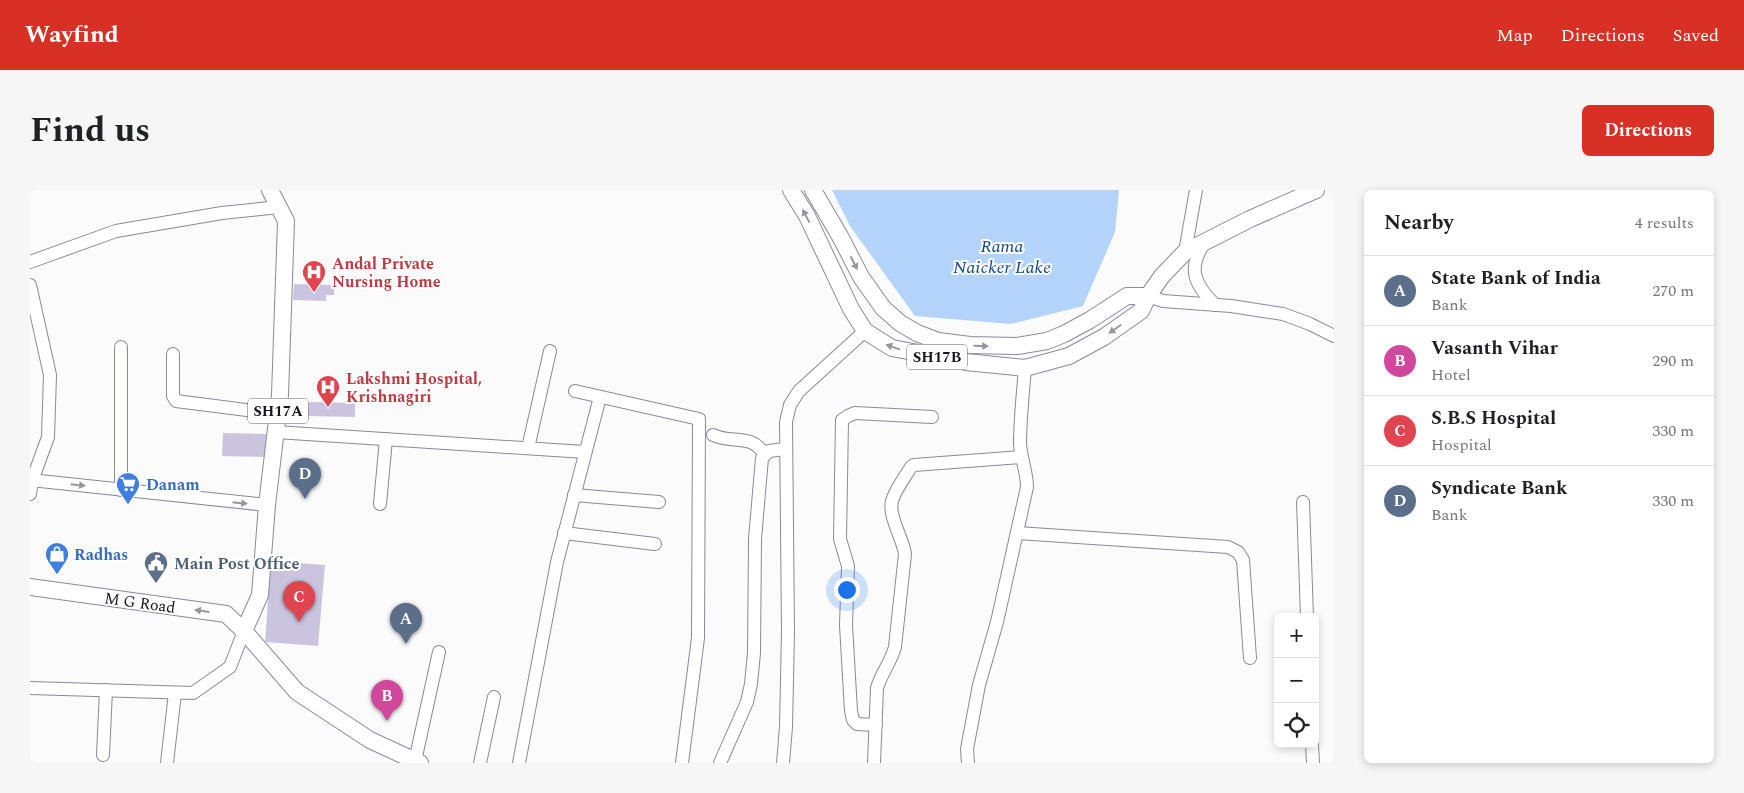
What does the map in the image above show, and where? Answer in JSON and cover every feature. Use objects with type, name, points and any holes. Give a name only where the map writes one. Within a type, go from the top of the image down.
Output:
[{"type":"main road","name":"SH17A","points":[[244,631],[260,595],[267,505],[280,395],[286,221],[270,190]]},
{"type":"main road","name":"SH17B","points":[[791,190],[806,216],[851,309],[865,332],[892,348],[966,362],[1025,368],[1069,356],[1104,337],[1141,311],[1148,296],[1162,276],[1185,252],[1250,219],[1316,190]]},
{"type":"main road","name":"SH17B","points":[[813,190],[861,277],[883,308],[900,323],[917,333],[938,341],[970,346],[1017,346],[1047,341],[1090,320],[1128,296],[1148,296]]},
{"type":"main road","name":"M G Road","points":[[30,587],[226,614],[244,631],[297,692],[370,740],[411,761]]},
{"type":"street","points":[[1185,252],[1196,190]]},
{"type":"street","points":[[30,262],[116,231],[222,213],[279,207]]},
{"type":"street","points":[[1205,242],[1196,255],[1194,267],[1196,279],[1215,305]]},
{"type":"street","points":[[30,285],[50,375],[48,436],[31,480],[30,494]]},
{"type":"street","points":[[1148,296],[1163,301],[1215,305],[1282,314],[1310,324],[1334,336]]},
{"type":"street","points":[[782,763],[786,727],[788,632],[786,422],[790,405],[799,391],[865,332]]},
{"type":"street","points":[[120,347],[121,490]]},
{"type":"street","points":[[528,448],[550,351]]},
{"type":"street","points":[[173,354],[173,396],[176,401],[278,414]]},
{"type":"street","points":[[968,763],[967,749],[979,685],[997,622],[1027,487],[1027,475],[1021,450],[1025,368]]},
{"type":"street","points":[[575,392],[699,418],[698,630],[682,763]]},
{"type":"street","points":[[520,763],[552,586],[600,397]]},
{"type":"street","points":[[876,724],[857,724],[853,720],[851,711],[846,625],[848,566],[840,538],[842,420],[855,413],[932,417]]},
{"type":"street","points":[[276,432],[585,452]]},
{"type":"street","points":[[713,435],[750,442],[760,447],[764,454]]},
{"type":"street","points":[[380,504],[386,438]]},
{"type":"street","points":[[720,763],[746,702],[751,684],[754,652],[755,539],[762,458],[769,451],[785,449]]},
{"type":"street","points":[[874,763],[877,688],[880,678],[891,660],[898,636],[905,554],[904,545],[892,512],[892,499],[914,464],[1021,450]]},
{"type":"street","points":[[31,480],[267,505]]},
{"type":"street","points":[[574,494],[659,502]]},
{"type":"street","points":[[1303,502],[1308,613]]},
{"type":"street","points":[[564,533],[655,544]]},
{"type":"street","points":[[1017,533],[1228,547],[1238,552],[1243,560],[1250,658]]},
{"type":"street","points":[[30,688],[194,693],[230,667],[244,631]]},
{"type":"street","points":[[411,761],[439,652]]},
{"type":"street","points":[[104,755],[106,690]]},
{"type":"street","points":[[166,763],[175,693]]},
{"type":"street","points":[[480,763],[494,697]]},
{"type":"street","points":[[1312,748],[1313,763]]},
{"type":"water","name":"Rama Naicker Lake","points":[[832,190],[1119,190],[1115,232],[1083,306],[1011,324],[915,316],[850,226]]},
{"type":"building","points":[[294,284],[334,285],[334,295],[326,295],[326,301],[293,300]]},
{"type":"building","points":[[309,402],[355,403],[355,417],[308,416]]},
{"type":"building","points":[[223,433],[266,434],[266,457],[222,456]]},
{"type":"building","points":[[271,561],[325,565],[318,646],[265,642]]},
{"type":"place","name":"Andal Private Nursing Home","points":[[314,293]]},
{"type":"place","name":"Lakshmi Hospital, Krishnagiri","points":[[328,408]]},
{"type":"place","name":"Syndicate Bank","points":[[305,499]]},
{"type":"place","name":"Danam","points":[[128,505]]},
{"type":"place","name":"Radhas","points":[[57,575]]},
{"type":"place","name":"Main Post Office","points":[[156,584]]},
{"type":"place","name":"S.B.S Hospital","points":[[299,622]]},
{"type":"place","name":"State Bank of India","points":[[406,644]]},
{"type":"place","name":"Vasanth Vihar","points":[[387,721]]}]
